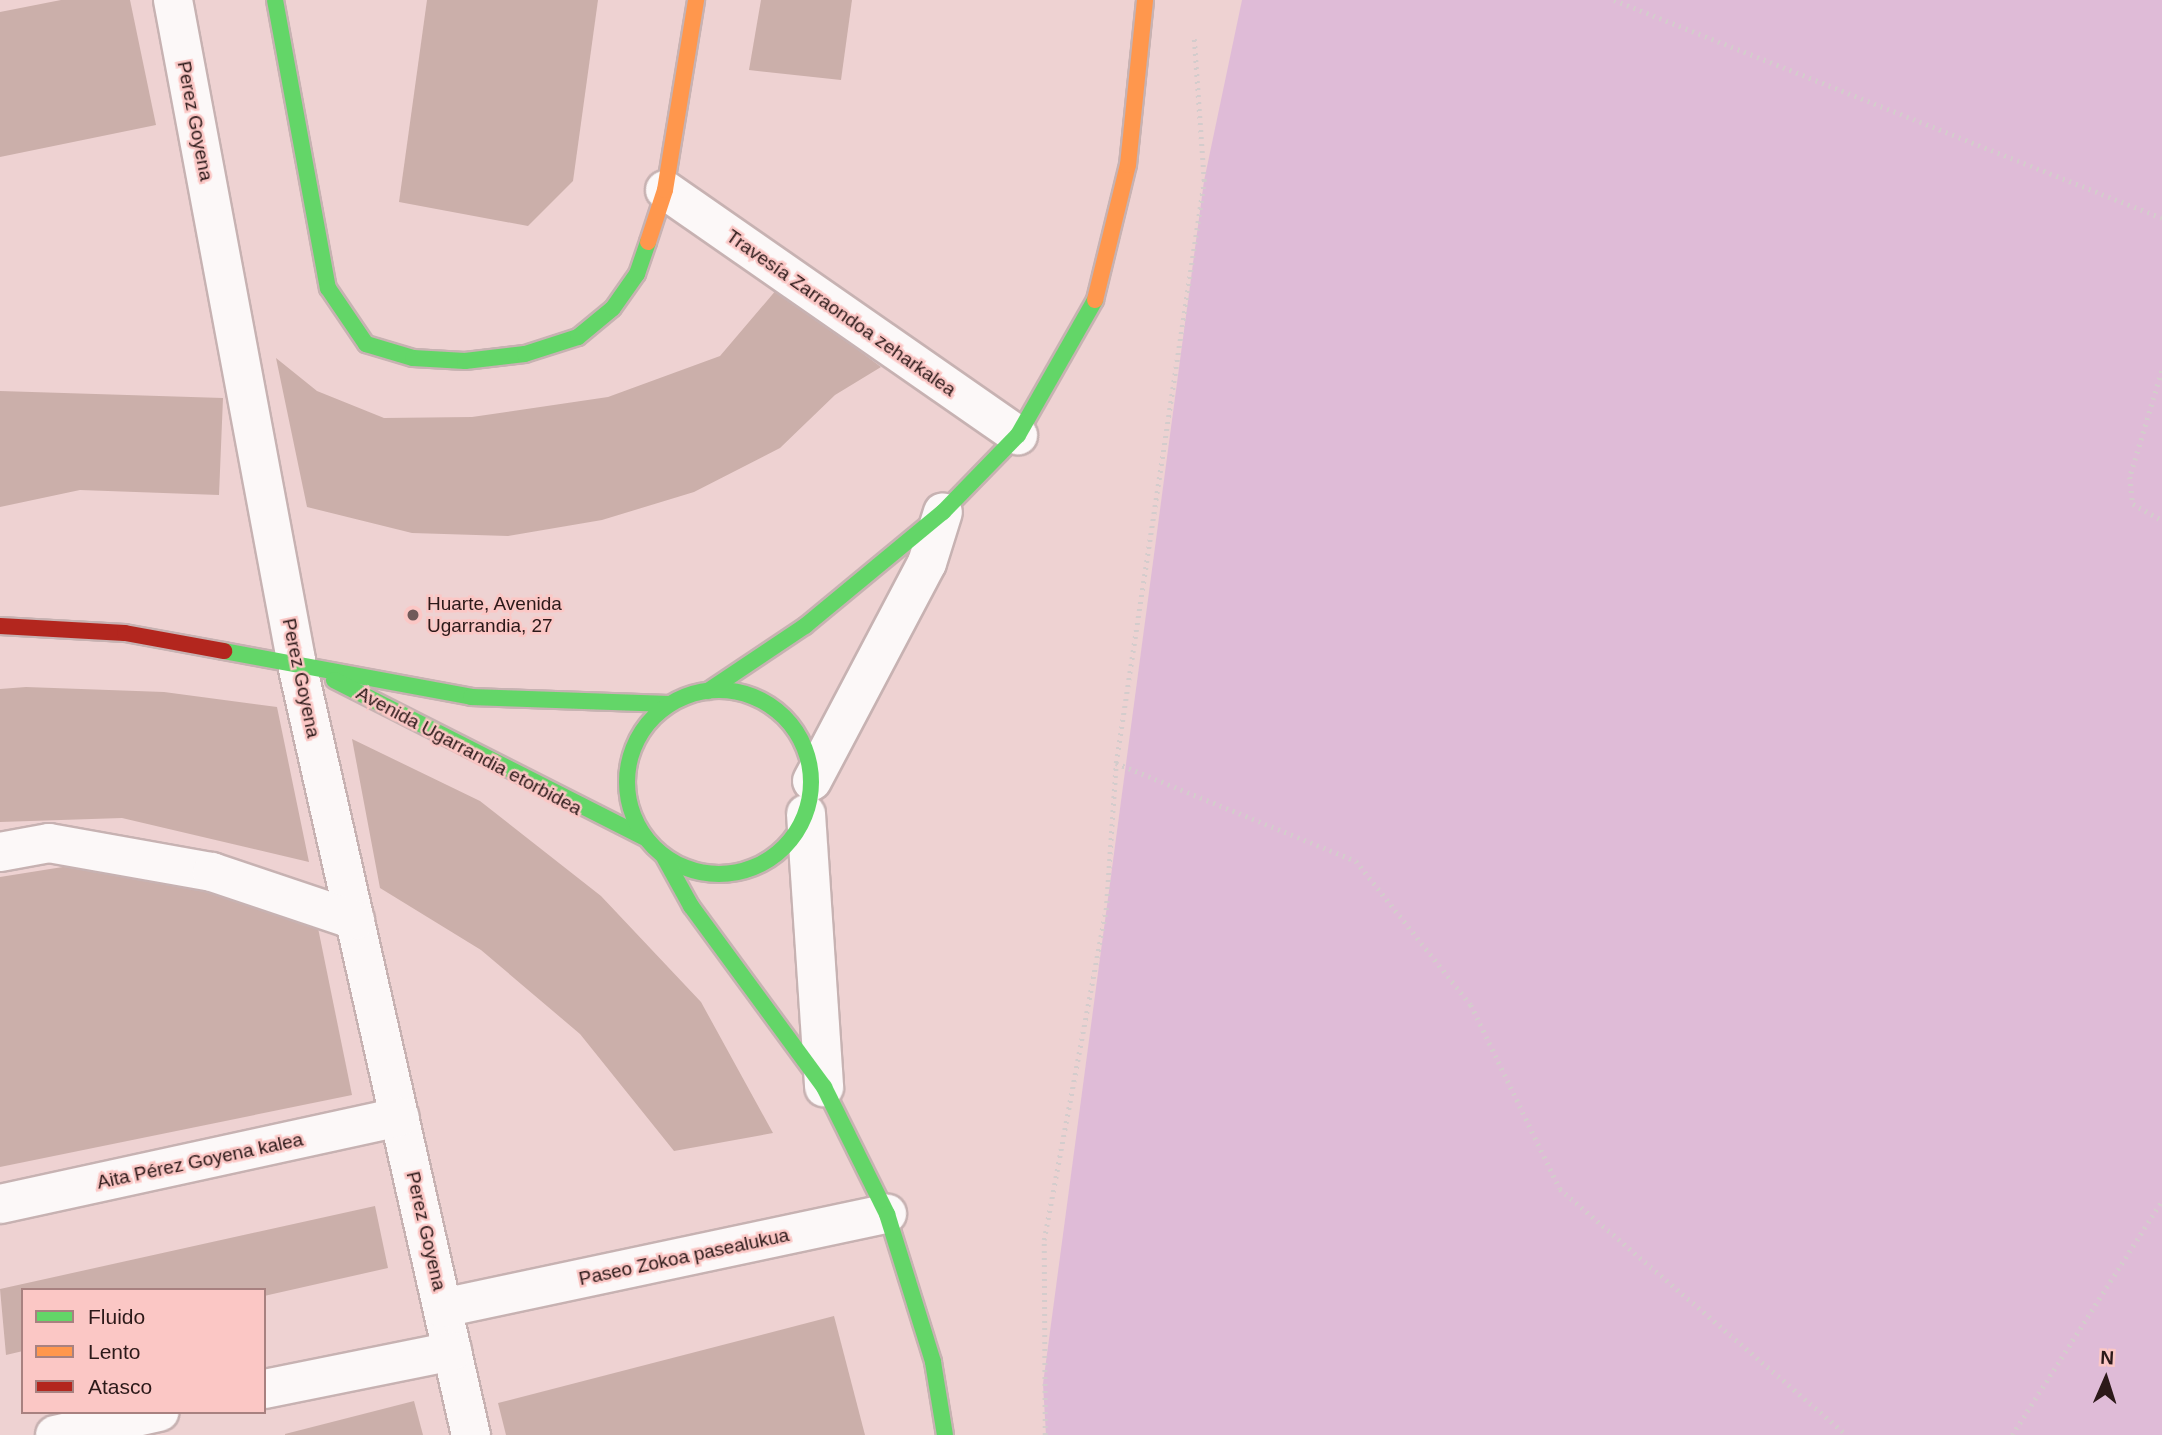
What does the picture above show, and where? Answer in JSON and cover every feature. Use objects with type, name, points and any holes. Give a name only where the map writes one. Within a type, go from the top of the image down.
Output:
[{"type":"street","name":"Perez Goyena","points":[[173,0],[296,660],[471,1435]]},
{"type":"street","points":[[275,0],[328,288],[366,344],[413,358],[466,361],[524,354],[578,337],[613,308],[637,274],[665,190],[696,0]]},
{"type":"street","points":[[945,1435],[933,1362],[887,1214],[824,1087],[691,906],[664,857],[644,837],[626,790],[628,765],[635,741],[669,704],[708,691],[806,626],[943,512],[1017,435],[1071,351],[1104,279],[1128,165],[1145,0]]},
{"type":"street","name":"Travesía Zarraondoa zeharkalea","points":[[665,190],[1017,435]]},
{"type":"street","points":[[664,857],[689,870],[745,871],[792,839],[809,797],[927,563],[943,512]]},
{"type":"street","name":"Avenida Ugarrandia etorbidea","points":[[0,626],[124,633],[296,660],[471,697],[669,704]]},
{"type":"street","name":"Avenida Ugarrandia etorbidea","points":[[296,660],[644,837]]},
{"type":"street","points":[[708,691],[739,692],[768,704],[806,750],[824,1087]]},
{"type":"street","points":[[0,852],[49,843],[212,872],[355,920]]},
{"type":"street","name":"Aita Pérez Goyena kalea","points":[[0,1205],[400,1117]]},
{"type":"street","name":"Paseo Zokoa pasealukua","points":[[443,1308],[887,1214]]},
{"type":"street","points":[[266,1389],[405,1358],[452,1351]]},
{"type":"street","points":[[55,1435],[150,1414]]},
{"type":"path","points":[[1614,0],[2162,218]]},
{"type":"path","points":[[1045,1435],[1044,1240],[1106,910],[1116,763],[1204,181],[1198,49],[1189,24]]},
{"type":"path","points":[[2162,371],[2130,477],[2133,505],[2162,520]]},
{"type":"path","points":[[1116,763],[1356,861],[1471,1005],[1560,1189],[1847,1435]]},
{"type":"path","points":[[2011,1435],[2162,1200]]},
{"type":"shaded area","points":[[1242,0],[2162,0],[2162,1435],[1046,1435],[1043,1384],[1204,181]]},
{"type":"building","points":[[61,0],[130,0],[156,125],[0,157],[0,12]]},
{"type":"building","points":[[427,0],[598,0],[573,181],[528,226],[399,202]]},
{"type":"building","points":[[761,0],[852,0],[841,80],[749,70]]},
{"type":"building","points":[[777,289],[881,367],[835,395],[780,448],[694,492],[602,520],[508,536],[412,533],[307,507],[276,358],[317,391],[384,418],[472,417],[608,397],[720,356]]},
{"type":"building","points":[[0,391],[223,398],[219,495],[80,490],[0,507]]},
{"type":"building","points":[[26,687],[164,692],[277,707],[309,862],[122,818],[0,822],[0,689]]},
{"type":"building","points":[[352,739],[480,801],[601,896],[701,1002],[773,1133],[674,1151],[580,1034],[481,950],[380,888]]},
{"type":"building","points":[[94,862],[220,887],[317,923],[352,1095],[0,1167],[0,877]]},
{"type":"building","points":[[375,1206],[388,1268],[266,1296],[266,1288],[21,1288],[21,1351],[6,1355],[0,1289]]},
{"type":"building","points":[[834,1316],[865,1435],[506,1435],[498,1403]]},
{"type":"building","points":[[414,1401],[423,1435],[285,1435],[285,1434]]},
{"type":"traffic: fast","points":[[275,0],[328,288],[366,344],[413,358],[465,361],[525,354],[578,337],[613,308],[637,274],[648,242]]},
{"type":"traffic: fast","points":[[708,691],[805,626],[943,512],[1018,435],[1095,300]]},
{"type":"traffic: fast","points":[[224,651],[471,697],[669,704]]},
{"type":"traffic: fast","points":[[334,680],[644,837]]},
{"type":"traffic: fast","points":[[719,690],[754,697],[784,717],[804,747],[811,782],[804,817],[784,847],[754,867],[719,874],[684,867],[654,847],[634,817],[627,782],[634,747],[654,717],[684,697],[719,690]]},
{"type":"traffic: fast","points":[[664,857],[691,906],[824,1087],[887,1214],[933,1362],[945,1435]]},
{"type":"traffic: slow","points":[[648,242],[665,190],[696,0]]},
{"type":"traffic: slow","points":[[1095,300],[1128,165],[1145,0]]},
{"type":"traffic: jam","points":[[0,626],[125,633],[224,651]]},
{"type":"place","name":"Huarte, Avenida Ugarrandia, 27","points":[[413,615]]}]
